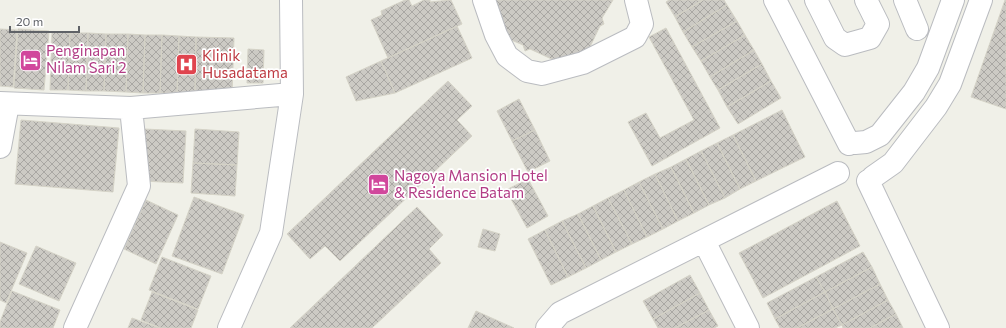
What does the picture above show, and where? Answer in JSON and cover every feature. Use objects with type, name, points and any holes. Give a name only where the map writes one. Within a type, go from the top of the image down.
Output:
[{"type":"street","points":[[229,328],[271,233],[292,94],[291,0]]},
{"type":"street","points":[[484,0],[496,35],[507,56],[527,71],[542,74],[583,63],[635,37],[642,24],[636,0]]},
{"type":"street","points":[[775,0],[852,144]]},
{"type":"street","points":[[816,0],[835,38],[845,45],[870,38],[878,24],[866,0]]},
{"type":"street","points":[[905,0],[917,29]]},
{"type":"street","points":[[953,0],[928,68],[914,92],[880,135],[866,142],[852,144],[838,153],[836,160],[838,174],[842,179],[854,185],[870,179],[898,157],[939,103],[950,84],[981,0]]},
{"type":"street","points":[[0,147],[4,103],[131,108],[292,94]]},
{"type":"street","points":[[75,328],[138,186],[131,108]]},
{"type":"street","points":[[852,144],[862,144],[873,151],[877,164],[870,179],[938,328]]},
{"type":"street","points":[[547,328],[560,313],[838,174]]},
{"type":"street","points":[[704,241],[748,328]]},
{"type":"building","points":[[405,0],[409,0],[412,6],[424,0],[430,0],[430,2],[451,0],[462,24],[388,58],[371,20],[382,15],[381,11]]},
{"type":"building","points":[[488,0],[613,0],[602,18],[604,24],[600,26],[587,53],[558,62],[530,49],[525,51],[523,45],[497,34]]},
{"type":"building","points":[[669,0],[703,0],[675,17],[666,2]]},
{"type":"building","points":[[703,0],[724,0],[727,5],[683,32],[675,17]]},
{"type":"building","points":[[1006,0],[1006,109],[971,97]]},
{"type":"building","points":[[727,5],[737,21],[692,47],[683,32]]},
{"type":"building","points":[[737,21],[745,35],[701,61],[692,47]]},
{"type":"building","points":[[457,26],[472,58],[395,93],[381,61]]},
{"type":"building","points":[[666,28],[720,128],[652,166],[628,122],[646,113],[660,138],[694,120],[649,37]]},
{"type":"building","points":[[0,29],[17,30],[13,87],[0,86]]},
{"type":"building","name":"Penginapan Nilam Sari 2","points":[[18,29],[49,31],[44,90],[14,88]]},
{"type":"building","points":[[52,32],[70,33],[68,90],[50,90]]},
{"type":"building","points":[[70,33],[88,33],[86,91],[68,90]]},
{"type":"building","points":[[88,33],[106,34],[104,91],[86,91]]},
{"type":"building","points":[[106,34],[128,34],[126,92],[104,91]]},
{"type":"building","points":[[128,34],[145,35],[143,93],[126,92]]},
{"type":"building","points":[[145,35],[162,35],[160,93],[143,93]]},
{"type":"building","points":[[162,35],[179,36],[177,93],[160,93]]},
{"type":"building","points":[[745,35],[754,50],[710,77],[701,61]]},
{"type":"building","name":"Klinik Husadatama","points":[[179,36],[196,37],[195,94],[177,93]]},
{"type":"building","points":[[196,37],[234,38],[232,95],[195,94]]},
{"type":"building","points":[[248,49],[264,50],[263,83],[247,83]]},
{"type":"building","points":[[754,50],[762,64],[718,90],[710,77]]},
{"type":"building","points":[[381,61],[395,93],[356,101],[346,77]]},
{"type":"building","points":[[762,64],[771,81],[727,107],[718,90]]},
{"type":"building","name":"Nagoya Mansion Hotel & Residence Batam","points":[[448,81],[472,106],[457,120],[472,136],[340,261],[325,246],[310,259],[287,234]]},
{"type":"building","points":[[771,81],[781,98],[738,124],[727,107]]},
{"type":"building","points":[[519,99],[535,130],[512,141],[497,111]]},
{"type":"building","points":[[782,110],[805,157],[756,181],[733,135]]},
{"type":"building","points":[[21,120],[119,128],[113,192],[15,184]]},
{"type":"building","points":[[144,129],[186,131],[183,183],[142,181]]},
{"type":"building","points":[[195,129],[239,132],[237,165],[193,163]]},
{"type":"building","points":[[535,130],[550,161],[528,172],[512,141]]},
{"type":"building","points":[[733,135],[756,181],[740,189],[717,143]]},
{"type":"building","points":[[717,143],[740,189],[725,198],[701,151]]},
{"type":"building","points":[[701,151],[725,198],[709,205],[686,159]]},
{"type":"building","points":[[686,159],[709,205],[694,213],[671,167]]},
{"type":"building","points":[[193,163],[237,165],[235,196],[191,193]]},
{"type":"building","points":[[671,167],[694,213],[678,221],[655,174]]},
{"type":"building","points":[[655,174],[678,221],[663,229],[639,182]]},
{"type":"building","points":[[528,179],[548,216],[527,228],[506,190]]},
{"type":"building","points":[[639,182],[663,229],[647,237],[624,190]]},
{"type":"building","points":[[624,190],[647,237],[632,244],[608,198]]},
{"type":"building","points":[[194,197],[244,215],[222,274],[172,256]]},
{"type":"building","points":[[608,198],[632,244],[616,252],[593,206]]},
{"type":"building","points":[[146,200],[178,215],[156,264],[124,249]]},
{"type":"building","points":[[837,201],[860,246],[763,298],[739,253]]},
{"type":"building","points":[[593,206],[616,252],[601,260],[578,214]]},
{"type":"building","points":[[417,207],[443,235],[429,249],[441,263],[372,328],[290,328]]},
{"type":"building","points":[[578,214],[601,260],[586,268],[562,221]]},
{"type":"building","points":[[562,221],[586,268],[568,277],[545,230]]},
{"type":"building","points":[[483,229],[500,234],[495,251],[478,247]]},
{"type":"building","points":[[545,230],[568,277],[551,285],[528,239]]},
{"type":"building","points":[[0,242],[27,253],[6,303],[0,300]]},
{"type":"building","points":[[36,246],[76,263],[59,301],[19,284]]},
{"type":"building","points":[[863,252],[872,267],[825,292],[816,277]]},
{"type":"building","points":[[162,257],[211,276],[198,309],[149,290]]},
{"type":"building","points":[[872,267],[880,284],[833,309],[825,292]]},
{"type":"building","points":[[690,275],[700,293],[653,319],[643,301]]},
{"type":"building","points":[[816,277],[825,292],[775,319],[767,303]]},
{"type":"building","points":[[880,284],[888,300],[842,325],[833,309]]},
{"type":"building","points":[[12,291],[60,310],[53,328],[0,328],[0,322]]},
{"type":"building","points":[[152,292],[198,310],[191,328],[161,328],[141,320]]},
{"type":"building","points":[[825,292],[833,309],[797,328],[780,328],[775,319]]},
{"type":"building","points":[[700,293],[709,310],[675,328],[658,328],[653,319]]},
{"type":"building","points":[[888,300],[896,314],[870,328],[843,328],[842,325]]},
{"type":"building","points":[[833,309],[842,325],[835,328],[797,328]]},
{"type":"building","points":[[709,310],[718,326],[714,328],[675,328]]},
{"type":"building","points":[[476,311],[514,328],[468,328]]},
{"type":"building","points":[[896,314],[903,328],[870,328]]},
{"type":"building","points":[[132,318],[159,328],[128,328]]},
{"type":"place","name":"Penginapan Nilam Sari 2","points":[[31,60]]},
{"type":"place","name":"Klinik Husadatama","points":[[187,65]]},
{"type":"place","name":"Nagoya Mansion Hotel & Residence Batam","points":[[379,185]]}]
